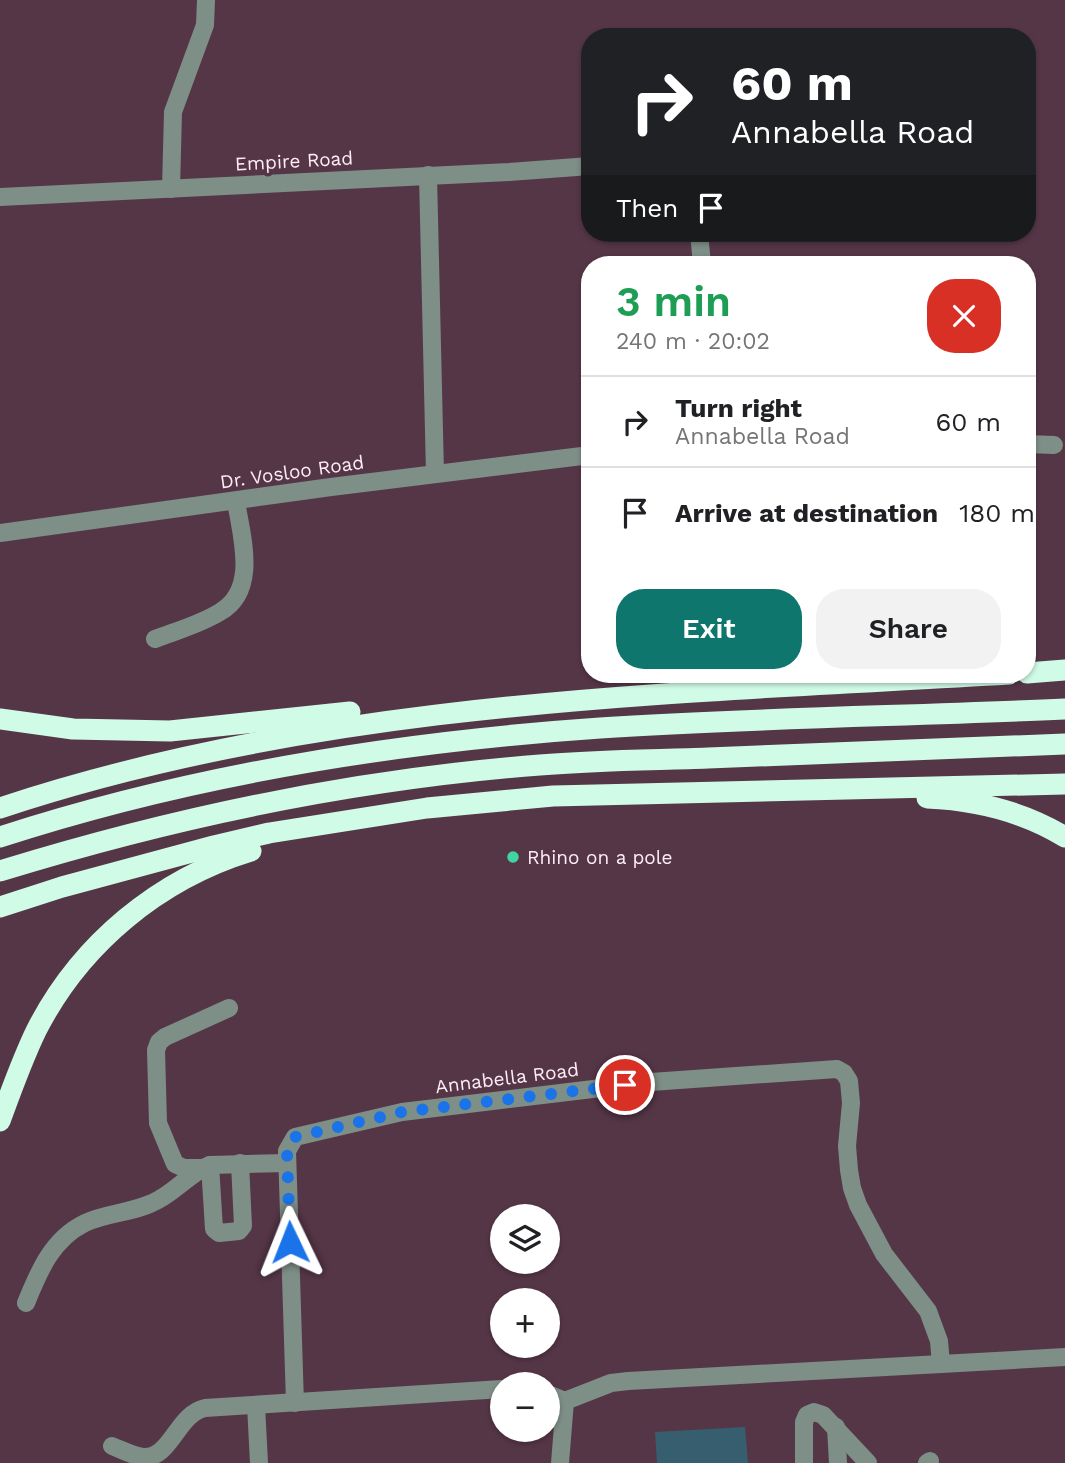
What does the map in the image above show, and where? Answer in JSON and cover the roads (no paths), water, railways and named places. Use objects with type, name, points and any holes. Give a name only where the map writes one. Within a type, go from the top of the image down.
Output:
[{"type":"highway","points":[[1036,672],[1065,670]]},
{"type":"highway","points":[[0,808],[106,775],[304,732],[591,699],[859,683]]},
{"type":"highway","points":[[0,719],[73,729],[170,731],[516,697],[565,695],[591,699]]},
{"type":"highway","points":[[0,837],[53,820],[244,772],[375,751],[601,728],[1065,709]]},
{"type":"highway","points":[[0,871],[63,852],[204,817],[299,797],[432,776],[541,765],[1065,744]]},
{"type":"highway","points":[[0,907],[62,887],[214,846],[269,834],[427,808],[553,796],[1065,784]]},
{"type":"highway","points":[[779,790],[945,799],[990,806],[1037,821],[1065,837]]},
{"type":"highway","points":[[0,1121],[37,1031],[58,994],[99,942],[155,896],[184,877],[226,858],[427,808]]},
{"type":"street","points":[[171,189],[173,111],[205,25],[206,0]]},
{"type":"street","name":"Empire Road","points":[[0,197],[581,166]]},
{"type":"street","points":[[428,175],[435,474]]},
{"type":"street","points":[[1036,444],[1054,444]]},
{"type":"street","name":"Dr. Vosloo Road","points":[[0,533],[581,456]]},
{"type":"street","points":[[155,639],[222,612],[239,590],[244,576],[245,560],[236,501]]},
{"type":"street","points":[[229,1008],[159,1042],[156,1050],[161,1131],[175,1164],[184,1168],[240,1163],[287,1163]]},
{"type":"street","name":"Annabella Road","points":[[295,1403],[287,1151],[295,1137],[402,1112],[651,1082],[837,1069],[844,1073],[849,1081],[849,1170],[858,1205],[884,1254],[929,1311],[939,1341],[942,1364]]},
{"type":"street","points":[[207,1166],[214,1228],[219,1233],[239,1231],[243,1226],[240,1163]]},
{"type":"street","points":[[26,1303],[40,1268],[58,1242],[85,1223],[152,1204],[207,1166]]},
{"type":"street","points":[[560,1399],[565,1401],[611,1383],[628,1381],[1065,1357]]},
{"type":"street","points":[[112,1446],[139,1460],[149,1457],[162,1450],[194,1411],[205,1408],[490,1390]]},
{"type":"street","points":[[560,1463],[565,1401]]},
{"type":"street","points":[[256,1405],[259,1463]]},
{"type":"street","points":[[804,1463],[804,1422],[807,1415],[814,1412],[836,1427],[868,1463]]},
{"type":"street","points":[[836,1427],[838,1463]]},
{"type":"place","name":"Rhino on a pole","points":[[513,857]]}]
